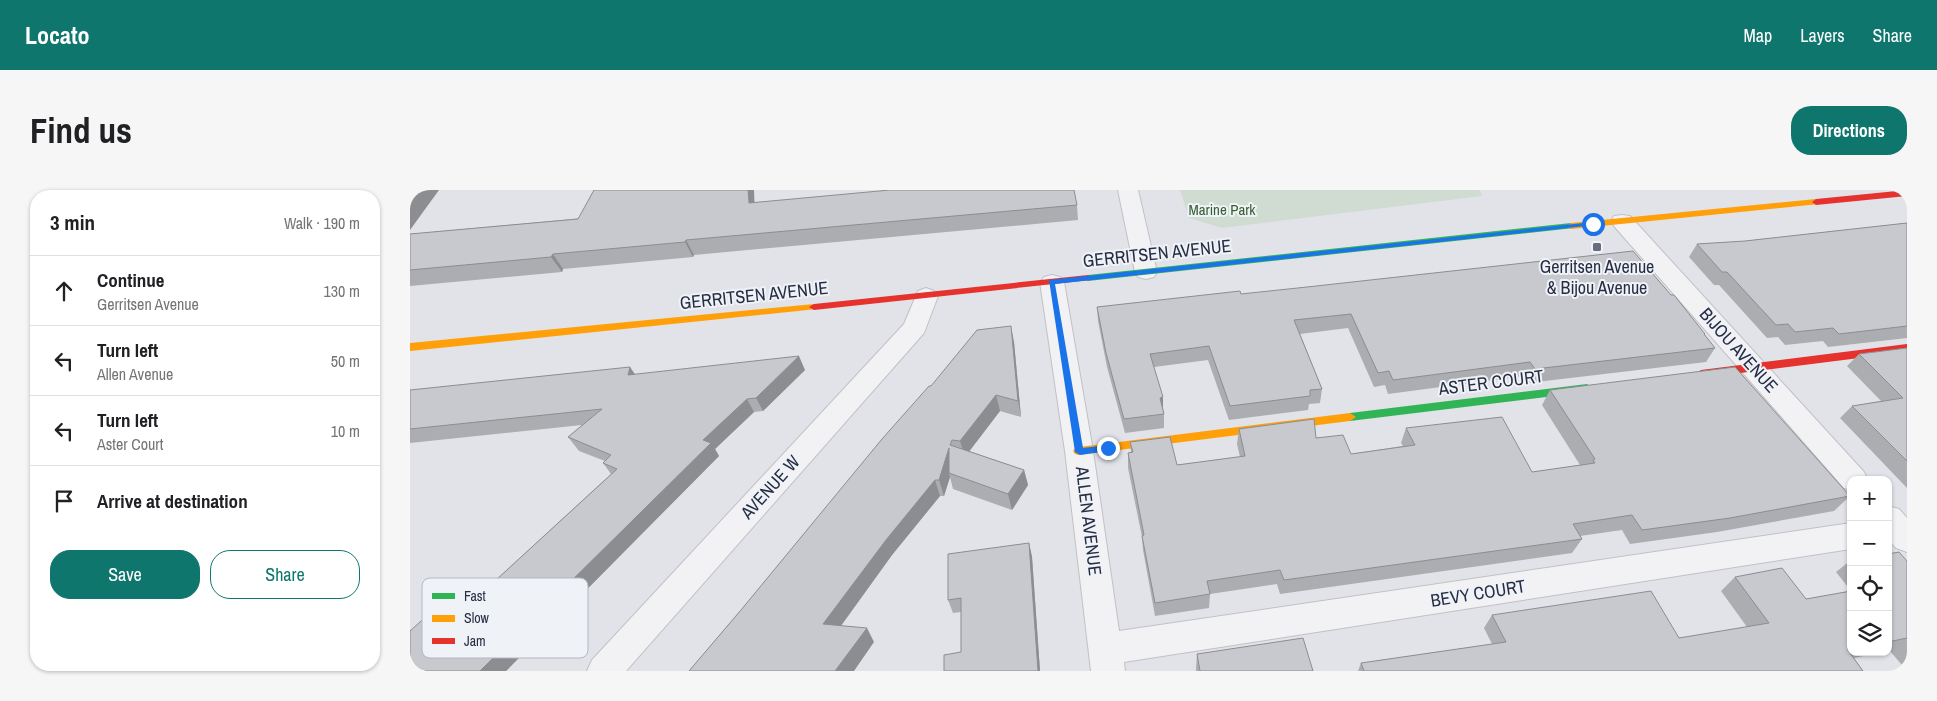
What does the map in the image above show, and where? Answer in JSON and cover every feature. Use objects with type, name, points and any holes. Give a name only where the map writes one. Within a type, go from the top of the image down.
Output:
[{"type":"main road","name":"GERRITSEN AVENUE","points":[[410,347],[926,296],[1622,221],[1907,193]]},
{"type":"main road","points":[[1688,375],[1907,348]]},
{"type":"main road","name":"ASTER COURT","points":[[1080,452],[1600,386]]},
{"type":"street","points":[[1128,190],[1146,272]]},
{"type":"street","name":"BIJOU AVENUE","points":[[1622,221],[1850,476]]},
{"type":"street","name":"ALLEN AVENUE","points":[[1052,282],[1080,452],[1107,660]]},
{"type":"street","name":"AVENUE W","points":[[604,671],[915,327],[926,296]]},
{"type":"street","name":"BEVY COURT","points":[[1107,660],[1847,537]]},
{"type":"green space","name":"Marine Park","points":[[1180,190],[1480,190],[1482,196],[1222,228],[1189,218]]},
{"type":"building","points":[[410,190],[417,190],[410,199]]},
{"type":"building","points":[[594,190],[748,190],[749,203],[890,190],[1074,190],[1077,205],[686,240],[685,242],[553,254],[551,257],[410,270],[410,234],[578,219]]},
{"type":"building","points":[[1907,223],[1907,326],[1839,334],[1833,328],[1795,332],[1788,324],[1776,325],[1727,272],[1722,272],[1697,244],[1745,241]]},
{"type":"building","points":[[1633,251],[1671,295],[1674,295],[1715,348],[1535,369],[1530,362],[1393,380],[1389,371],[1378,373],[1351,314],[1294,320],[1322,389],[1310,390],[1310,396],[1230,406],[1209,346],[1150,354],[1163,397],[1160,398],[1164,414],[1124,419],[1106,353],[1097,307],[1240,291],[1241,294]]},
{"type":"building","points":[[1011,326],[1018,401],[996,395],[960,441],[952,440],[950,445],[1024,470],[1008,494],[949,473],[949,448],[939,480],[935,480],[886,540],[823,624],[867,628],[835,671],[689,671],[882,439],[931,386],[977,330]]},
{"type":"building","points":[[1907,348],[1907,461],[1852,406],[1903,398],[1859,354]]},
{"type":"building","points":[[799,356],[756,398],[747,399],[703,440],[711,443],[574,578],[498,578],[617,469],[603,463],[611,455],[568,437],[602,409],[410,429],[410,390],[630,367],[628,375]]},
{"type":"building","points":[[1735,367],[1847,493],[1847,497],[1730,518],[1642,530],[1632,515],[1573,524],[1582,539],[1284,580],[1280,570],[1207,581],[1210,594],[1155,603],[1128,453],[1133,452],[1130,442],[1170,437],[1177,465],[1245,456],[1239,429],[1314,419],[1316,438],[1343,435],[1351,454],[1415,445],[1406,428],[1502,417],[1532,472],[1595,463],[1593,460],[1595,459],[1550,390]]},
{"type":"building","points":[[1029,543],[1038,671],[944,671],[944,655],[961,652],[961,598],[948,600],[948,554]]},
{"type":"building","points":[[1899,552],[1907,561],[1907,638],[1892,641],[1892,566],[1892,553]]},
{"type":"building","points":[[1782,568],[1806,599],[1847,592],[1847,656],[1852,656],[1863,671],[1364,671],[1361,663],[1506,642],[1492,615],[1651,591],[1679,638],[1769,623],[1735,577]]},
{"type":"building","points":[[422,620],[422,658],[493,658],[480,671],[410,671],[410,631]]},
{"type":"building","points":[[1303,638],[1313,671],[1200,671],[1197,654]]},
{"type":"traffic: fast","points":[[1088,278],[1571,226]]},
{"type":"traffic: fast","points":[[1350,417],[1587,388]]},
{"type":"traffic: slow","points":[[1571,226],[1816,202]]},
{"type":"traffic: slow","points":[[410,347],[814,307]]},
{"type":"traffic: slow","points":[[1079,451],[1350,417]]},
{"type":"traffic: jam","points":[[1816,202],[1907,193]]},
{"type":"traffic: jam","points":[[814,307],[1088,278]]},
{"type":"traffic: jam","points":[[1701,374],[1907,348]]},
{"type":"place","name":"Gerritsen Avenue & Bijou Avenue","points":[[1597,247]]},
{"type":"route","points":[[1108,448],[1080,452],[1052,282],[1593,224]]}]
